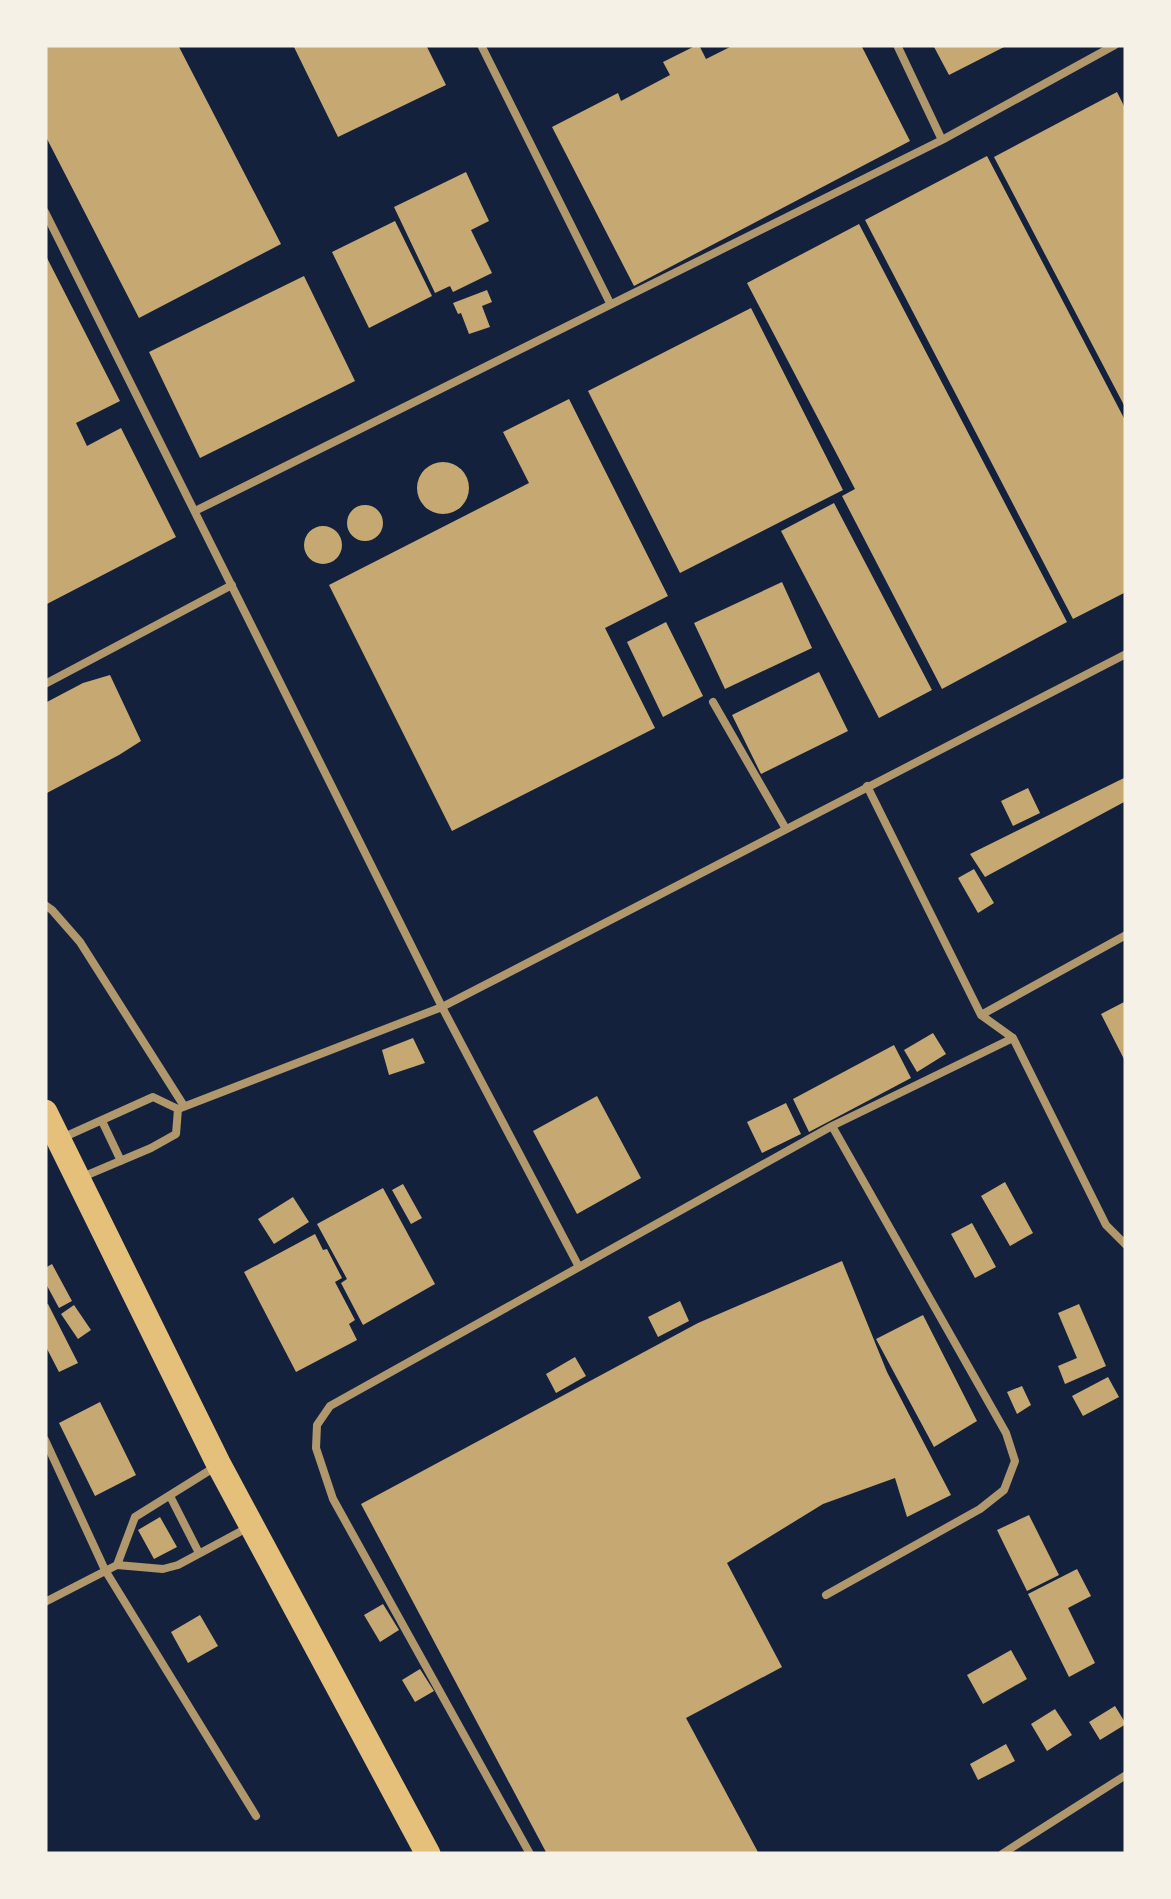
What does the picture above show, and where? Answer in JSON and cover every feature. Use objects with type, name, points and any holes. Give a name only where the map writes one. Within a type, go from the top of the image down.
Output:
[{"type":"main road","points":[[45,1112],[218,1464],[428,1854]]},
{"type":"lane","points":[[481,45],[610,303]]},
{"type":"lane","points":[[897,45],[942,140]]},
{"type":"lane","points":[[195,511],[942,140],[1115,45]]},
{"type":"lane","points":[[45,212],[442,1006],[579,1267]]},
{"type":"lane","points":[[45,684],[232,585]]},
{"type":"lane","points":[[59,1140],[153,1097],[181,1107],[442,1006],[1126,654]]},
{"type":"lane","points":[[713,702],[786,829]]},
{"type":"lane","points":[[867,786],[981,1014],[1013,1038],[1106,1224],[1126,1245]]},
{"type":"lane","points":[[45,906],[80,942],[181,1107],[176,1134],[78,1179]]},
{"type":"lane","points":[[981,1014],[1126,935]]},
{"type":"lane","points":[[530,1854],[333,1499],[316,1448],[317,1425],[330,1406],[832,1126],[1013,1038]]},
{"type":"lane","points":[[102,1121],[121,1161]]},
{"type":"lane","points":[[826,1595],[980,1509],[1004,1490],[1015,1460],[1006,1433],[832,1126]]},
{"type":"lane","points":[[45,1440],[105,1570],[256,1816]]},
{"type":"lane","points":[[116,1565],[135,1517],[218,1464]]},
{"type":"lane","points":[[170,1496],[199,1554]]},
{"type":"lane","points":[[45,1602],[116,1565],[163,1569],[178,1565],[252,1525]]},
{"type":"lane","points":[[1002,1854],[1126,1775]]},
{"type":"building","points":[[45,45],[178,45],[281,244],[139,318],[45,135]]},
{"type":"building","points":[[293,45],[426,45],[446,85],[338,137]]},
{"type":"building","points":[[697,45],[706,59],[734,45],[861,45],[910,141],[634,286],[552,127],[618,93],[621,101],[670,75],[663,62]]},
{"type":"building","points":[[933,45],[1008,45],[949,75]]},
{"type":"building","points":[[1117,92],[1126,110],[1126,409],[994,157]]},
{"type":"building","points":[[987,156],[1126,422],[1126,592],[1073,619],[865,220]]},
{"type":"building","points":[[466,172],[489,221],[471,230],[492,273],[453,292],[450,286],[435,293],[394,207]]},
{"type":"building","points":[[395,221],[432,296],[369,328],[332,252]]},
{"type":"building","points":[[859,224],[1067,622],[942,689],[842,496],[855,489],[747,283]]},
{"type":"building","points":[[45,254],[120,401],[76,423],[87,446],[121,428],[176,537],[45,605]]},
{"type":"building","points":[[304,276],[355,381],[200,458],[149,352]]},
{"type":"building","points":[[487,290],[492,302],[482,306],[490,327],[469,334],[453,303]]},
{"type":"building","points":[[751,308],[843,490],[680,573],[588,391]]},
{"type":"building","points":[[569,399],[668,596],[605,628],[655,728],[452,831],[329,585],[529,483],[503,432]]},
{"type":"building","points":[[443,462],[461,470],[469,488],[461,506],[443,514],[425,506],[417,488],[425,470]]},
{"type":"building","points":[[834,503],[932,690],[879,718],[781,531]]},
{"type":"building","points":[[365,505],[377,511],[383,523],[377,535],[365,541],[353,535],[347,523],[353,511]]},
{"type":"building","points":[[323,526],[337,531],[342,545],[337,559],[323,564],[309,559],[304,545],[309,531]]},
{"type":"building","points":[[782,582],[812,648],[725,689],[694,623]]},
{"type":"building","points":[[666,622],[703,696],[663,717],[627,642]]},
{"type":"building","points":[[819,672],[848,731],[761,774],[732,715]]},
{"type":"building","points":[[110,675],[141,741],[45,794],[45,703],[83,683]]},
{"type":"building","points":[[1126,777],[1126,801],[985,877],[970,854]]},
{"type":"building","points":[[1028,788],[1040,813],[1013,826],[1001,801]]},
{"type":"building","points":[[974,869],[994,903],[978,913],[958,878]]},
{"type":"building","points":[[1126,1001],[1126,1063],[1101,1014]]},
{"type":"building","points":[[933,1033],[946,1054],[917,1072],[904,1050]]},
{"type":"building","points":[[413,1038],[425,1063],[389,1075],[382,1050]]},
{"type":"building","points":[[894,1045],[911,1078],[809,1132],[793,1099]]},
{"type":"building","points":[[597,1096],[641,1178],[577,1214],[533,1131]]},
{"type":"building","points":[[786,1103],[801,1134],[762,1153],[747,1122]]},
{"type":"building","points":[[1005,1182],[1033,1233],[1010,1246],[981,1196]]},
{"type":"building","points":[[403,1184],[422,1218],[411,1224],[392,1190]]},
{"type":"building","points":[[383,1188],[435,1284],[363,1325],[341,1283],[347,1279],[317,1224]]},
{"type":"building","points":[[293,1197],[309,1222],[274,1244],[258,1219]]},
{"type":"building","points":[[972,1223],[996,1267],[975,1278],[951,1234]]},
{"type":"building","points":[[315,1234],[342,1278],[335,1282],[355,1320],[349,1324],[357,1340],[296,1372],[244,1272]]},
{"type":"building","points":[[842,1261],[887,1372],[951,1495],[907,1517],[895,1478],[823,1504],[727,1563],[782,1667],[686,1718],[759,1854],[547,1854],[361,1504],[698,1323]]},
{"type":"building","points":[[52,1264],[72,1301],[59,1308],[45,1282],[45,1268]]},
{"type":"building","points":[[680,1301],[689,1321],[658,1337],[648,1317]]},
{"type":"building","points":[[48,1304],[78,1363],[59,1372],[45,1345]]},
{"type":"building","points":[[1079,1304],[1106,1366],[1065,1384],[1058,1366],[1077,1358],[1058,1313]]},
{"type":"building","points":[[74,1305],[91,1330],[78,1339],[61,1314]]},
{"type":"building","points":[[923,1315],[977,1421],[934,1447],[876,1339]]},
{"type":"building","points":[[575,1357],[586,1376],[556,1393],[546,1374]]},
{"type":"building","points":[[1108,1377],[1119,1397],[1083,1416],[1072,1396]]},
{"type":"building","points":[[1022,1386],[1031,1405],[1017,1414],[1007,1392]]},
{"type":"building","points":[[100,1402],[136,1475],[95,1496],[59,1423]]},
{"type":"building","points":[[1029,1515],[1059,1575],[1027,1591],[997,1530]]},
{"type":"building","points":[[160,1517],[177,1547],[154,1559],[138,1530]]},
{"type":"building","points":[[1077,1569],[1091,1596],[1068,1608],[1095,1663],[1069,1677],[1028,1594]]},
{"type":"building","points":[[383,1604],[399,1630],[380,1642],[364,1615]]},
{"type":"building","points":[[200,1615],[218,1646],[188,1663],[171,1632]]},
{"type":"building","points":[[1011,1650],[1027,1679],[983,1704],[967,1675]]},
{"type":"building","points":[[420,1669],[434,1691],[415,1702],[402,1680]]},
{"type":"building","points":[[1115,1706],[1126,1724],[1100,1740],[1089,1722]]},
{"type":"building","points":[[1055,1709],[1072,1735],[1047,1751],[1031,1724]]},
{"type":"building","points":[[1006,1744],[1015,1761],[978,1780],[970,1764]]}]
